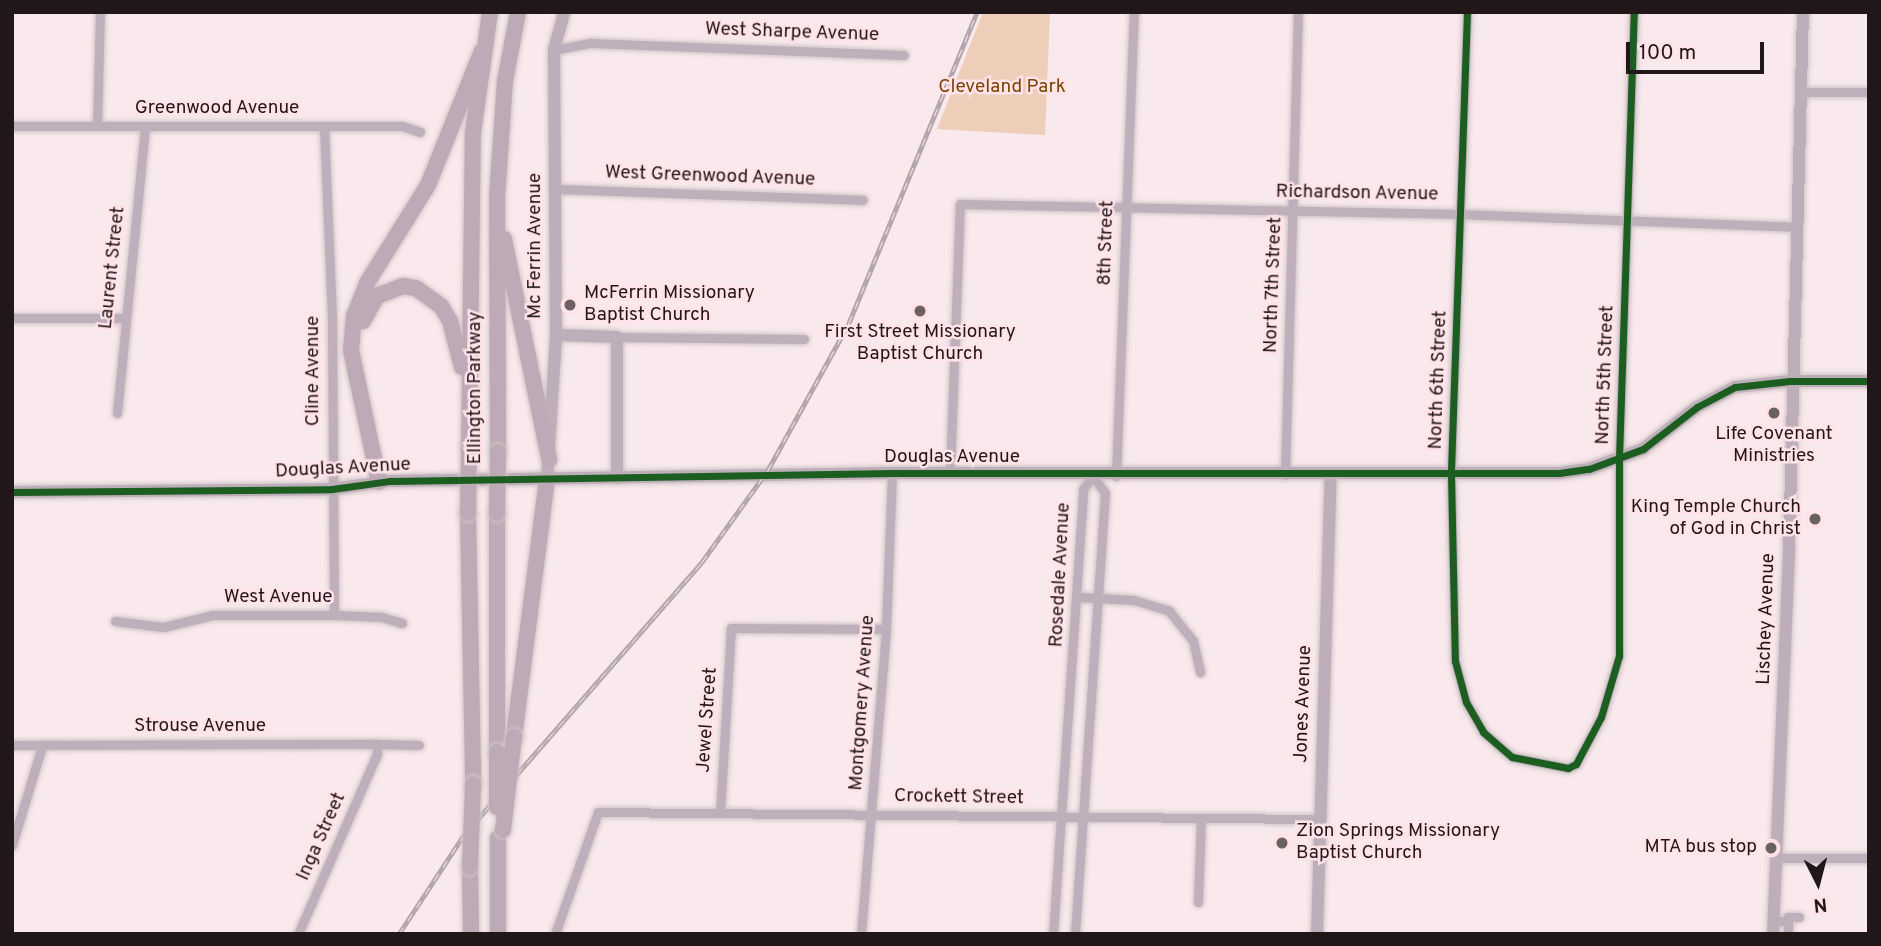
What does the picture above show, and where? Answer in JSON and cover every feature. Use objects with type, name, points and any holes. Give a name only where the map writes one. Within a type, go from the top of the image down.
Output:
[{"type":"highway","name":"Ellington Parkway","points":[[471,934],[468,513],[471,201],[482,51],[490,12]]},
{"type":"highway","name":"Ellington Parkway","points":[[500,834],[497,752],[497,198],[505,81],[518,12]]},
{"type":"highway","points":[[384,481],[351,350],[354,316],[367,283],[428,185],[482,51]]},
{"type":"highway","points":[[497,198],[549,459]]},
{"type":"highway","points":[[384,481],[361,347],[367,307],[377,296],[403,286],[416,288],[441,306],[459,344],[469,421]]},
{"type":"highway","points":[[498,934],[500,834],[547,480]]},
{"type":"street","points":[[97,127],[100,12]]},
{"type":"street","name":"Mc Ferrin Avenue","points":[[547,480],[556,335],[554,50],[564,12]]},
{"type":"street","name":"8th Street","points":[[1116,476],[1134,12]]},
{"type":"street","name":"North 7th Street","points":[[1285,475],[1298,12]]},
{"type":"street","name":"North 6th Street","points":[[1467,12],[1451,474],[1455,661],[1466,702],[1483,732],[1512,757],[1568,768]]},
{"type":"street","name":"North 5th Street","points":[[1568,768],[1576,764],[1601,717],[1619,656],[1619,458],[1634,12]]},
{"type":"street","name":"Lischey Avenue","points":[[1773,928],[1789,550],[1790,381],[1803,12]]},
{"type":"street","name":"West Sharpe Avenue","points":[[554,50],[590,43],[904,55]]},
{"type":"street","points":[[1801,92],[1869,92]]},
{"type":"street","name":"Laurent Street","points":[[117,412],[145,126]]},
{"type":"street","name":"Greenwood Avenue","points":[[12,127],[402,127],[421,132]]},
{"type":"street","name":"Cline Avenue","points":[[324,127],[332,320],[334,615]]},
{"type":"street","name":"West Greenwood Avenue","points":[[555,189],[863,200]]},
{"type":"street","name":"Richardson Avenue","points":[[950,473],[960,204],[1628,219],[1711,218],[1795,227]]},
{"type":"street","points":[[12,318],[125,318]]},
{"type":"street","points":[[556,335],[804,339]]},
{"type":"street","points":[[617,337],[617,478]]},
{"type":"street","name":"Douglas Avenue","points":[[12,492],[332,489],[384,481],[892,473],[1116,476],[1559,473],[1643,449],[1719,393],[1751,383],[1869,382]]},
{"type":"street","name":"Montgomery Avenue","points":[[861,934],[873,814],[886,629],[892,473]]},
{"type":"street","name":"Rosedale Avenue","points":[[1053,934],[1079,597],[1083,488],[1093,475],[1105,493],[1085,818],[1075,934]]},
{"type":"street","name":"Jones Avenue","points":[[1317,934],[1331,475]]},
{"type":"street","points":[[1079,597],[1150,602],[1169,611],[1194,641],[1200,672]]},
{"type":"street","name":"West Avenue","points":[[115,621],[163,627],[213,615],[334,615],[382,617],[402,623]]},
{"type":"street","name":"Jewel Street","points":[[720,814],[731,628],[886,629]]},
{"type":"street","name":"Inga Street","points":[[298,934],[377,754],[377,744]]},
{"type":"street","name":"Strouse Avenue","points":[[12,745],[419,745]]},
{"type":"street","points":[[12,845],[42,746]]},
{"type":"street","name":"Crockett Street","points":[[555,934],[598,812],[1320,819]]},
{"type":"street","points":[[1198,902],[1201,818]]},
{"type":"street","points":[[1776,858],[1869,858]]},
{"type":"street","points":[[1773,928],[1791,928],[1788,916],[1799,917]]},
{"type":"green space","name":"Cleveland Park","points":[[983,12],[1050,12],[1045,135],[937,129]]},
{"type":"railway","points":[[399,934],[464,835],[702,562],[768,470],[849,323],[977,12]]},
{"type":"cycle path","points":[[1467,12],[1451,474],[1455,661],[1466,702],[1483,732],[1512,757],[1568,768],[1576,764],[1601,717],[1619,656],[1619,458],[1634,12]]},
{"type":"cycle path","points":[[12,492],[332,489],[390,481],[892,473],[1559,473],[1589,469],[1643,449],[1697,407],[1735,387],[1790,381],[1869,381]]},
{"type":"place","name":"McFerrin Missionary Baptist Church","points":[[570,305]]},
{"type":"place","name":"First Street Missionary Baptist Church","points":[[920,311]]},
{"type":"place","name":"Life Covenant Ministries","points":[[1774,413]]},
{"type":"place","name":"King Temple Church of God in Christ","points":[[1815,519]]},
{"type":"place","name":"Zion Springs Missionary Baptist Church","points":[[1282,843]]},
{"type":"place","name":"MTA bus stop","points":[[1771,848]]}]
